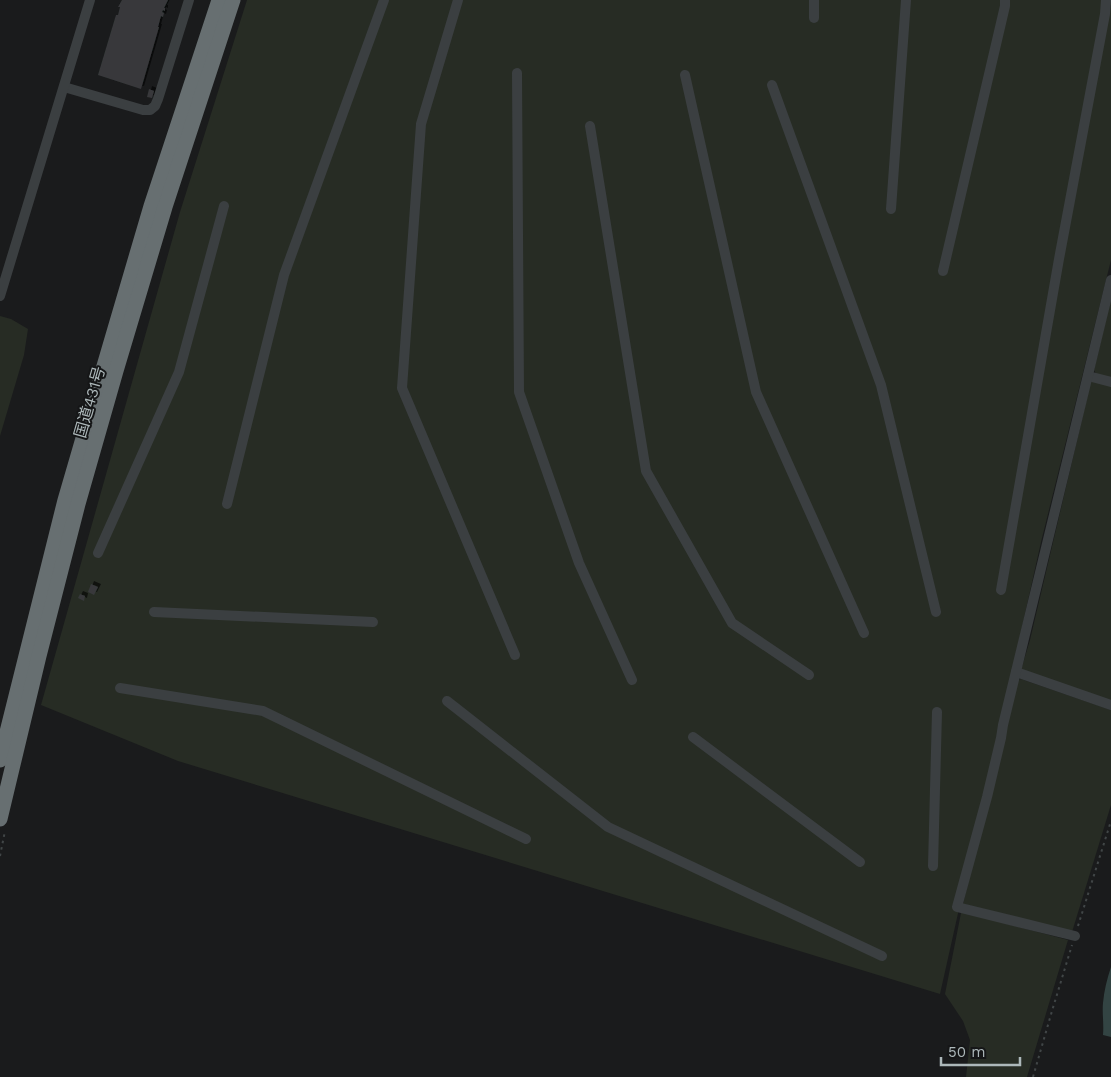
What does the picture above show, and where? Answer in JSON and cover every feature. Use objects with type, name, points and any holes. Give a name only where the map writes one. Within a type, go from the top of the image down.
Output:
[{"type":"highway","name":"国道431号","points":[[0,760],[63,510],[101,376],[151,206],[219,0]]},
{"type":"highway","name":"国道431号","points":[[0,820],[78,504],[165,207],[233,0]]},
{"type":"street","points":[[0,296],[90,0]]},
{"type":"street","points":[[64,87],[142,110],[150,110],[155,106],[158,99],[189,0]]},
{"type":"street","points":[[227,504],[284,275],[384,0]]},
{"type":"street","points":[[458,0],[421,124],[402,388],[514,655]]},
{"type":"street","points":[[814,0],[814,18]]},
{"type":"street","points":[[891,209],[906,0]]},
{"type":"street","points":[[943,271],[1005,0]]},
{"type":"street","points":[[1001,590],[1106,0]]},
{"type":"street","points":[[517,73],[519,392],[579,563],[632,680]]},
{"type":"street","points":[[685,75],[756,392],[864,633]]},
{"type":"street","points":[[772,85],[881,385],[936,612]]},
{"type":"street","points":[[590,126],[646,471],[732,623],[809,674]]},
{"type":"street","points":[[98,553],[179,372],[224,206]]},
{"type":"street","points":[[1075,936],[957,907],[987,797],[1111,280]]},
{"type":"street","points":[[1088,376],[1111,382]]},
{"type":"street","points":[[154,612],[373,622]]},
{"type":"street","points":[[1016,672],[1111,705]]},
{"type":"street","points":[[120,688],[263,711],[526,839]]},
{"type":"street","points":[[448,701],[608,826],[882,956]]},
{"type":"street","points":[[933,866],[937,712]]},
{"type":"street","points":[[693,737],[860,862]]},
{"type":"path","points":[[1033,1077],[1111,821]]},
{"type":"shaded area","points":[[247,0],[1111,0],[1111,260],[1041,542],[940,994],[178,761],[41,705],[180,212]]},
{"type":"shaded area","points":[[1111,299],[1111,379],[1096,374],[1094,370]]},
{"type":"shaded area","points":[[0,316],[11,319],[28,329],[24,355],[0,436]]},
{"type":"shaded area","points":[[1091,381],[1111,385],[1111,701],[1021,670],[1030,640]]},
{"type":"shaded area","points":[[1021,679],[1111,710],[1111,805],[1072,932],[963,904],[1018,680]]},
{"type":"shaded area","points":[[961,913],[1068,940],[1027,1077],[966,1077],[970,1040],[963,1021],[945,994]]},
{"type":"shaded area","points":[[1111,967],[1111,1037],[1103,1035],[1103,998]]},
{"type":"building","points":[[122,0],[168,0],[164,8],[165,11],[163,10],[162,12],[164,13],[163,17],[161,16],[141,89],[98,75],[116,15],[118,15],[120,7],[118,7]]},
{"type":"building","points":[[149,89],[154,91],[152,98],[147,97]]},
{"type":"building","points":[[91,584],[98,587],[94,595],[88,592]]},
{"type":"building","points":[[80,594],[85,596],[84,601],[78,598]]}]
